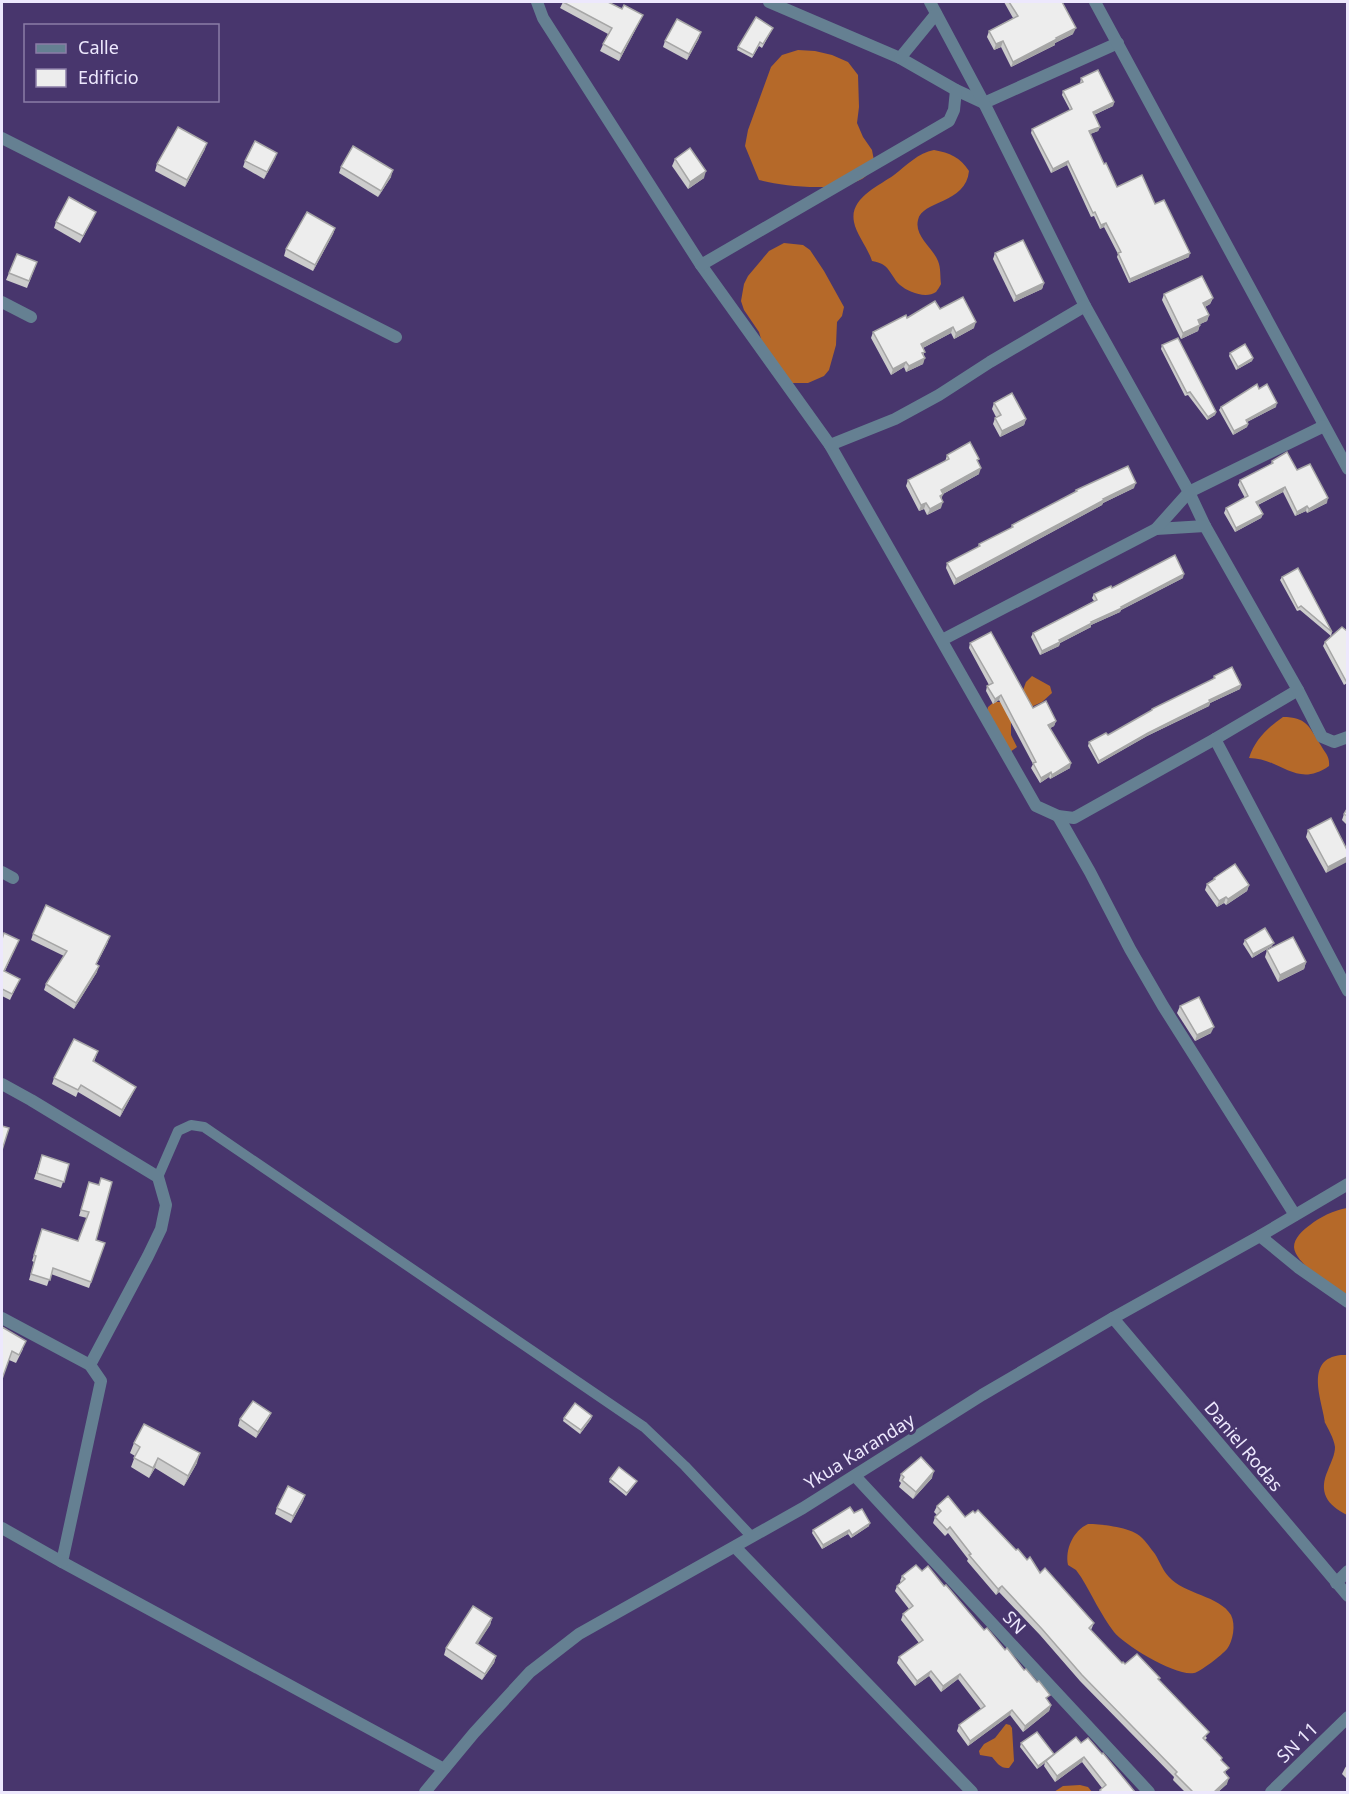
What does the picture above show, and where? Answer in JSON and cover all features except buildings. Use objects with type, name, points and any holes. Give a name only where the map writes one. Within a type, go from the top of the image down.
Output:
[{"type":"street","points":[[537,2],[543,18],[701,265],[830,445],[1036,806],[1058,816],[1074,818],[1215,740],[1298,690]]},
{"type":"street","points":[[770,2],[900,58],[984,103],[1118,43]]},
{"type":"street","points":[[930,2],[984,103],[1085,306],[1323,737],[1334,742],[1347,737]]},
{"type":"street","points":[[1095,2],[1347,469]]},
{"type":"street","points":[[900,58],[936,14]]},
{"type":"street","points":[[701,265],[949,122],[954,110],[956,90]]},
{"type":"street","points":[[2,138],[396,337]]},
{"type":"street","points":[[2,302],[31,317]]},
{"type":"street","points":[[830,445],[895,419],[939,395],[1085,306]]},
{"type":"street","points":[[942,640],[1156,529],[1189,492],[1324,426]]},
{"type":"street","points":[[1156,529],[1205,526]]},
{"type":"street","points":[[1215,740],[1347,991]]},
{"type":"street","points":[[1058,816],[1163,1006],[1295,1215]]},
{"type":"street","points":[[2,1084],[158,1177],[166,1205],[161,1229],[90,1365]]},
{"type":"street","name":"Ykua Karanday","points":[[425,1792],[474,1733],[530,1672],[579,1634],[735,1547],[855,1476],[982,1395],[1347,1184]]},
{"type":"street","points":[[1260,1236],[1299,1268],[1347,1302]]},
{"type":"street","points":[[2,1318],[90,1365],[101,1381],[63,1562]]},
{"type":"street","name":"Daniel Rodas","points":[[1113,1318],[1347,1596]]},
{"type":"street","name":"SN","points":[[855,1476],[1149,1792]]},
{"type":"street","points":[[2,1528],[444,1769]]},
{"type":"street","points":[[735,1547],[972,1792]]},
{"type":"street","points":[[1336,1583],[1347,1571]]},
{"type":"street","name":"SN 11","points":[[1271,1792],[1347,1717]]},
{"type":"lane","points":[[158,1177],[178,1131],[190,1125],[204,1127],[644,1427],[685,1466],[752,1537]]},
{"type":"shaded area","points":[[798,50],[832,55],[848,62],[858,75],[857,123],[872,150],[875,166],[862,179],[839,186],[826,187],[783,185],[759,180],[745,146],[748,130],[771,67],[782,55]]},
{"type":"shaded area","points":[[934,150],[954,156],[969,171],[966,182],[960,190],[927,209],[918,220],[921,237],[938,261],[941,284],[936,292],[922,295],[903,288],[885,266],[872,261],[855,227],[854,214],[861,199],[873,188],[918,157]]},
{"type":"shaded area","points":[[784,243],[803,245],[810,250],[844,307],[842,316],[837,322],[836,345],[829,370],[824,376],[808,383],[790,383],[764,349],[759,332],[744,310],[741,301],[748,276],[769,251]]},
{"type":"shaded area","points":[[1032,676],[1050,686],[1052,693],[1011,723],[1011,735],[1017,747],[1010,752],[987,712],[988,707],[994,702],[1002,702],[1023,690],[1026,682]]},
{"type":"shaded area","points":[[1283,717],[1291,717],[1306,724],[1327,755],[1329,766],[1317,772],[1298,774],[1270,762],[1249,758],[1262,735]]},
{"type":"shaded area","points":[[1347,1208],[1347,1298],[1308,1268],[1296,1254],[1294,1247],[1299,1235],[1314,1222],[1332,1212]]},
{"type":"shaded area","points":[[1348,1355],[1347,1515],[1334,1507],[1324,1491],[1325,1478],[1334,1456],[1335,1447],[1324,1421],[1318,1382],[1322,1364],[1330,1358]]},
{"type":"shaded area","points":[[1088,1524],[1106,1525],[1137,1534],[1147,1543],[1167,1575],[1176,1583],[1219,1603],[1226,1609],[1233,1619],[1234,1628],[1227,1649],[1201,1670],[1186,1673],[1151,1659],[1120,1638],[1105,1619],[1081,1577],[1068,1565],[1071,1541],[1078,1531]]},
{"type":"shaded area","points":[[1006,1724],[1012,1728],[1014,1761],[1009,1768],[1001,1767],[992,1757],[980,1755],[979,1751],[984,1744],[995,1738]]},
{"type":"shaded area","points":[[1063,1786],[1088,1787],[1092,1792],[1054,1792]]}]
